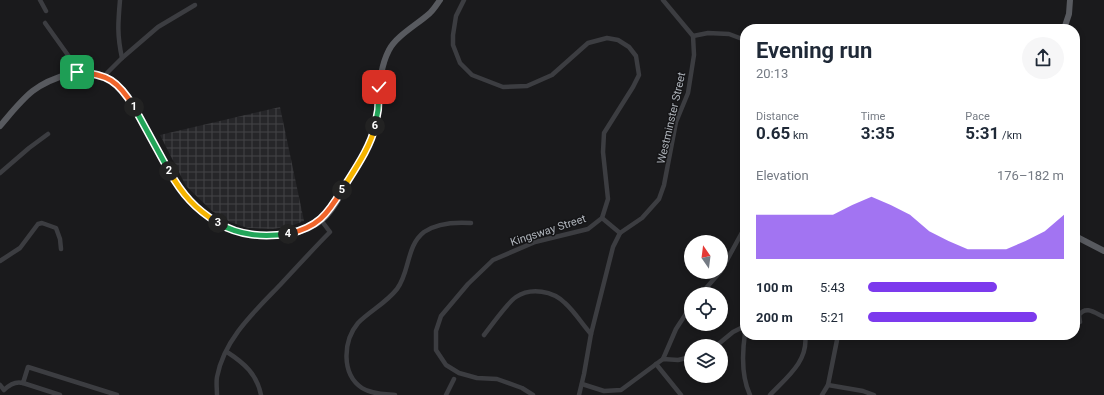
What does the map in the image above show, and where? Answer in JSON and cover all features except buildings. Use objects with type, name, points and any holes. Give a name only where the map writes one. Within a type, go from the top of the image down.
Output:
[{"type":"main road","points":[[0,126],[23,99],[36,87],[55,77],[77,72],[93,73],[104,76],[120,86],[126,94],[180,189],[188,200],[208,217],[228,228],[245,234],[272,236],[290,234],[321,220],[332,207],[358,164],[374,132],[378,110],[382,66],[390,48],[398,39],[430,13],[440,0]]},
{"type":"main road","points":[[1065,24],[1070,0]]},
{"type":"main road","points":[[1080,239],[1104,251]]},
{"type":"street","points":[[40,0],[46,11]]},
{"type":"street","points":[[120,0],[117,25],[122,58]]},
{"type":"street","name":"Kingsway Street","points":[[464,0],[456,16],[452,45],[460,63],[472,75],[503,87],[527,86],[552,75],[588,43],[607,38],[618,40],[629,47],[636,56],[639,75],[604,134],[603,152],[608,199],[602,218],[588,229],[535,242],[493,260],[468,284],[442,316],[436,331],[436,350],[446,365],[459,372],[477,378],[497,379],[522,388],[533,395]]},
{"type":"street","points":[[663,0],[693,36],[708,33],[729,34],[740,38]]},
{"type":"street","points":[[104,76],[122,58],[158,28],[195,5]]},
{"type":"street","points":[[45,23],[75,65],[77,72]]},
{"type":"street","name":"Westminster Street","points":[[620,233],[642,218],[659,199],[664,185],[676,122],[688,93],[694,55],[693,36]]},
{"type":"street","points":[[0,173],[48,134]]},
{"type":"street","points":[[579,395],[591,334],[613,247],[620,233],[602,218]]},
{"type":"street","points":[[217,395],[217,377],[227,352],[241,327],[330,232],[321,220]]},
{"type":"street","points":[[395,395],[371,392],[363,389],[357,384],[352,376],[347,357],[346,346],[350,334],[358,323],[397,289],[404,277],[412,248],[419,237],[432,227],[460,222],[471,223]]},
{"type":"street","points":[[0,261],[20,248],[38,224],[42,223],[56,228],[60,249]]},
{"type":"street","points":[[728,258],[740,237]]},
{"type":"street","points":[[707,287],[714,279]]},
{"type":"street","points":[[484,335],[516,297],[539,291],[556,297],[564,302],[591,334]]},
{"type":"street","points":[[1080,312],[1092,310],[1104,317]]},
{"type":"street","points":[[663,360],[676,329],[684,317]]},
{"type":"street","points":[[724,339],[740,328]]},
{"type":"street","points":[[744,340],[743,359],[745,383],[750,395]]},
{"type":"street","points":[[770,395],[799,364],[804,353],[806,340]]},
{"type":"street","points":[[824,394],[828,385],[837,340]]},
{"type":"street","points":[[227,352],[240,361],[251,372],[256,379],[260,395]]},
{"type":"street","points":[[582,384],[604,391],[621,390],[663,360],[684,359]]},
{"type":"street","points":[[656,364],[681,395]]},
{"type":"street","points":[[23,383],[28,367],[116,395]]},
{"type":"street","points":[[446,395],[454,379]]},
{"type":"street","points":[[0,385],[4,390],[8,386],[17,382],[23,383],[43,392],[60,395]]},
{"type":"street","points":[[828,385],[862,390],[874,395]]},
{"type":"shaded area","points":[[280,107],[304,221],[291,226],[273,229],[248,228],[230,222],[212,211],[186,186],[160,135]]},
{"type":"route","points":[[77,72],[93,73],[110,79],[120,86],[140,117],[170,173],[188,200],[208,217],[228,228],[245,234],[259,236],[290,234],[324,218],[358,164],[374,132],[378,110],[379,87]]}]
